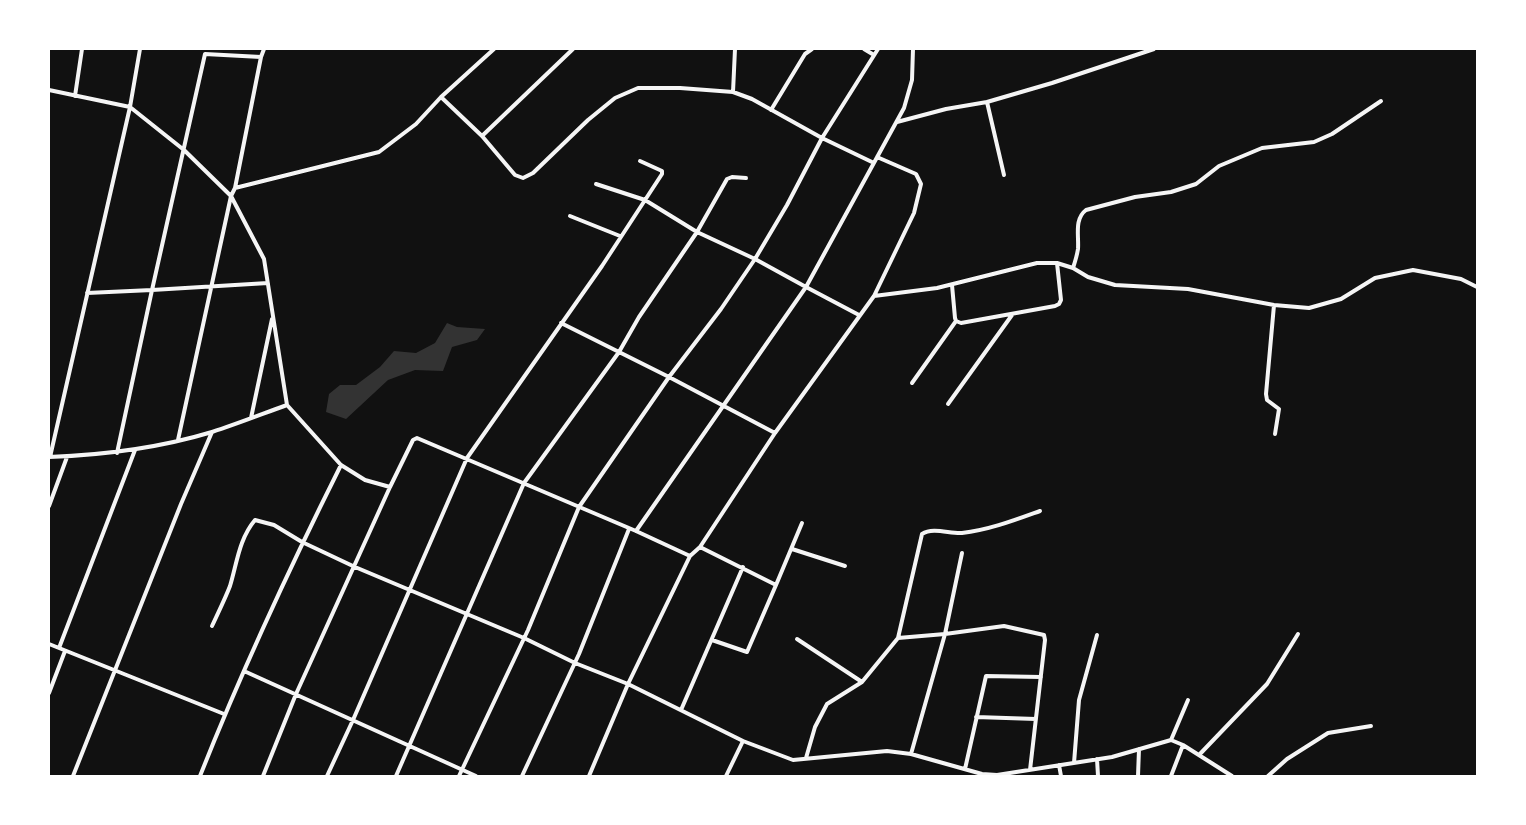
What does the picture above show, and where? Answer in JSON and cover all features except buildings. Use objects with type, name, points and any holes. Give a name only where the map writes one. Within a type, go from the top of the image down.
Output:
[{"type":"street","points":[[75,96],[82,49]]},
{"type":"street","points":[[140,49],[130,107],[49,457],[117,453],[135,450],[212,432],[287,405]]},
{"type":"street","points":[[178,440],[231,196],[235,188],[261,57],[264,49]]},
{"type":"street","points":[[235,188],[379,152],[416,124],[440,97],[494,49]]},
{"type":"street","points":[[482,136],[573,49]]},
{"type":"street","points":[[733,92],[735,49]]},
{"type":"street","points":[[771,110],[805,54],[812,49]]},
{"type":"street","points":[[864,49],[874,55]]},
{"type":"street","points":[[459,776],[524,638],[579,507],[669,377],[721,309],[755,259],[787,205],[822,138],[878,49]]},
{"type":"street","points":[[636,531],[806,287],[904,108],[912,80],[913,49]]},
{"type":"street","points":[[897,122],[946,109],[987,102],[1052,83],[1154,49]]},
{"type":"street","points":[[117,453],[205,54],[261,57]]},
{"type":"street","points":[[440,97],[482,136],[515,175],[523,178],[533,173],[588,120],[614,98],[638,88],[680,88],[733,92],[752,99],[822,138],[874,162]]},
{"type":"street","points":[[49,90],[130,107],[184,150],[231,196],[264,259],[287,405],[341,466],[365,480],[390,487]]},
{"type":"street","points":[[1073,268],[1078,250],[1078,221],[1080,214],[1086,210],[1135,197],[1171,192],[1196,184],[1219,166],[1262,148],[1314,142],[1332,134],[1381,101]]},
{"type":"street","points":[[987,102],[1004,175]]},
{"type":"street","points":[[589,776],[628,684],[690,556],[700,546],[775,433],[874,296],[914,214],[921,184],[916,174],[877,157]]},
{"type":"street","points":[[327,776],[353,720],[467,458],[602,266],[662,171],[640,161]]},
{"type":"street","points":[[396,776],[524,484],[619,352],[639,317],[697,232],[727,179],[732,177],[746,178]]},
{"type":"street","points":[[596,184],[645,200],[697,232],[755,259],[859,315]]},
{"type":"street","points":[[570,216],[620,236]]},
{"type":"street","points":[[874,296],[952,284],[1037,263],[1057,263],[1073,268],[1088,277],[1115,285],[1188,289],[1274,305],[1310,308],[1341,299],[1375,278],[1413,270],[1461,279],[1477,287]]},
{"type":"street","points":[[956,321],[961,323],[1059,304],[1061,300],[1057,263]]},
{"type":"street","points":[[86,293],[268,283]]},
{"type":"street","points":[[912,383],[956,321],[952,284]]},
{"type":"street","points":[[1274,305],[1266,394],[1267,400],[1279,409],[1275,434]]},
{"type":"street","points":[[948,404],[1012,314]]},
{"type":"street","points":[[251,418],[273,315]]},
{"type":"street","points":[[561,323],[669,377],[775,433]]},
{"type":"street","points":[[73,776],[116,671],[181,504],[212,432]]},
{"type":"street","points":[[262,776],[296,694],[355,567],[390,487],[413,440],[417,438],[467,458],[690,556]]},
{"type":"street","points":[[59,648],[135,450]]},
{"type":"street","points":[[49,506],[67,457]]},
{"type":"street","points":[[200,776],[224,714],[302,542],[341,466]]},
{"type":"street","points":[[806,758],[815,727],[827,704],[862,682],[898,638],[922,534],[930,531],[961,533],[992,527],[1040,511]]},
{"type":"street","points":[[212,626],[229,587],[241,544],[250,526],[255,520],[274,525],[302,542],[355,567],[466,615],[524,638],[575,663],[628,684],[742,741],[793,760],[887,752],[911,754],[982,775],[997,775],[1097,759],[1171,740],[1183,745],[1232,776]]},
{"type":"street","points":[[712,640],[747,652],[802,523]]},
{"type":"street","points":[[522,776],[575,663],[629,529]]},
{"type":"street","points":[[700,546],[776,585]]},
{"type":"street","points":[[792,549],[845,566]]},
{"type":"street","points":[[911,754],[945,634],[962,552]]},
{"type":"street","points":[[680,710],[743,567]]},
{"type":"street","points":[[898,638],[945,634],[1004,626],[1044,635],[1041,677],[1030,770]]},
{"type":"street","points":[[1199,755],[1267,684],[1298,634]]},
{"type":"street","points":[[1074,763],[1079,700],[1097,635]]},
{"type":"street","points":[[797,639],[862,682]]},
{"type":"street","points":[[49,644],[224,714]]},
{"type":"street","points":[[49,693],[66,651]]},
{"type":"street","points":[[244,670],[476,776]]},
{"type":"street","points":[[965,769],[986,676],[1041,677]]},
{"type":"street","points":[[1171,740],[1188,700]]},
{"type":"street","points":[[976,717],[1036,719]]},
{"type":"street","points":[[1268,776],[1287,759],[1328,733],[1371,726]]},
{"type":"street","points":[[726,776],[742,741]]},
{"type":"street","points":[[1171,776],[1183,745]]},
{"type":"street","points":[[1138,776],[1139,749]]},
{"type":"street","points":[[1097,759],[1098,776]]},
{"type":"street","points":[[1059,765],[1061,776]]},
{"type":"shaded area","points":[[447,323],[457,327],[485,329],[477,340],[452,347],[443,371],[415,370],[388,380],[346,419],[326,412],[329,394],[340,385],[356,385],[380,367],[394,351],[416,353],[435,343]]}]
